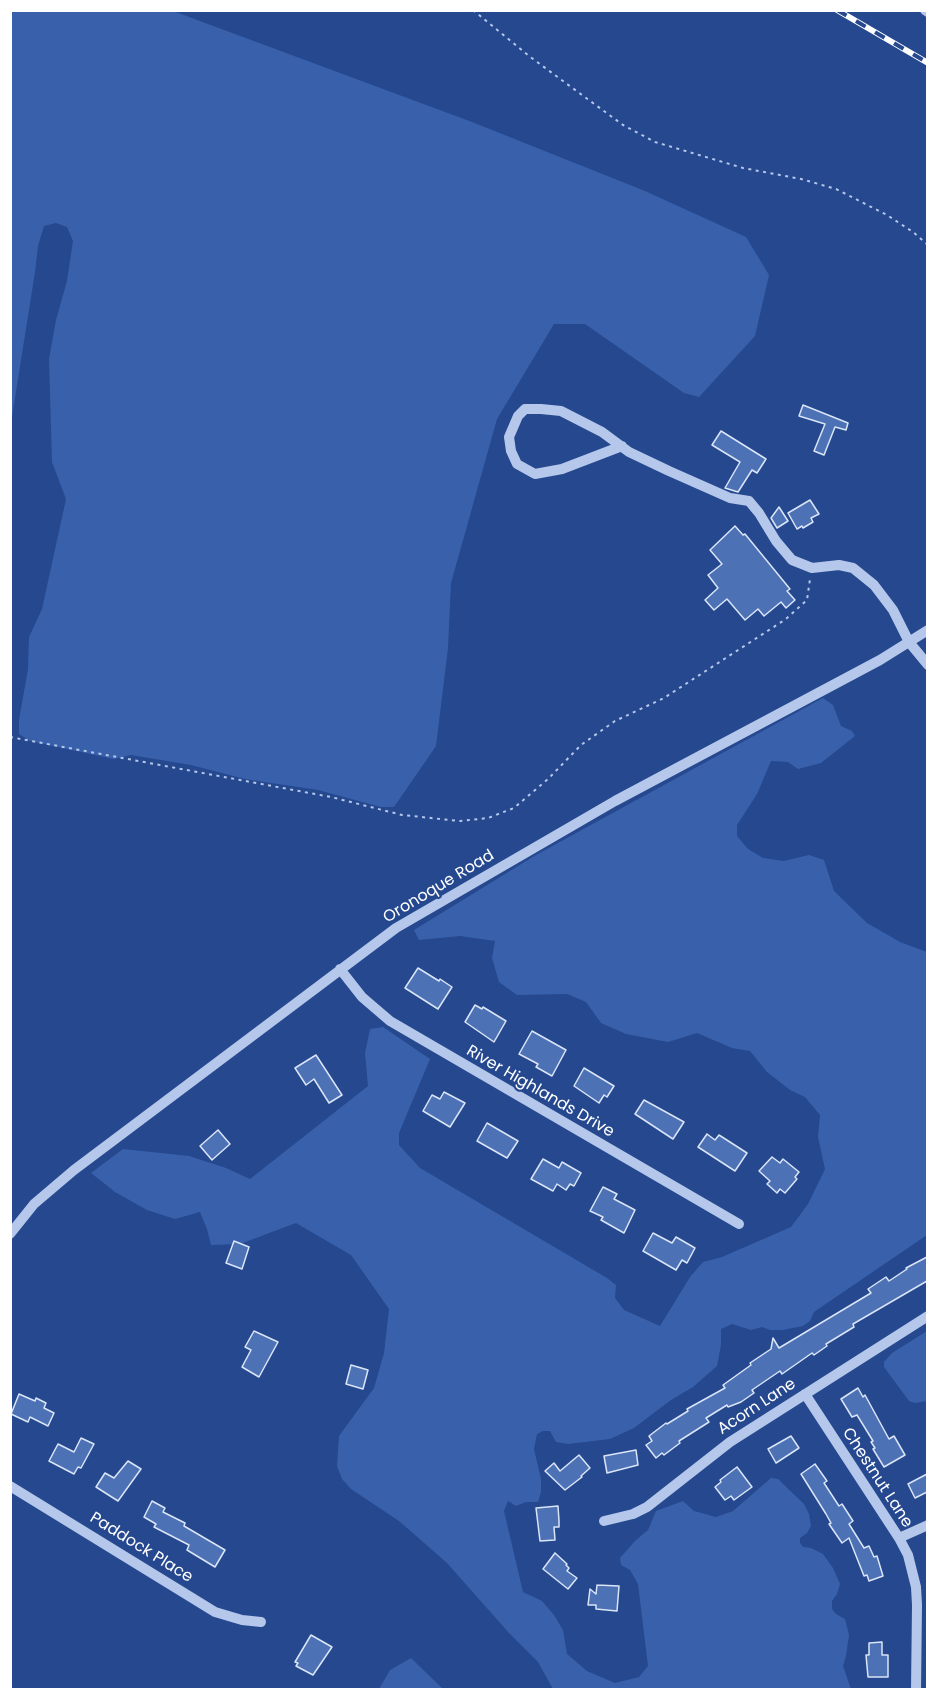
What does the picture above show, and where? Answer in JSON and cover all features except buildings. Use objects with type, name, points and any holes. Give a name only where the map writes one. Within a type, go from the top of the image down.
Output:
[{"type":"street","points":[[622,446],[562,469],[535,474],[517,464],[511,451],[509,437],[518,416],[525,409],[561,411],[669,471],[730,498],[749,501],[776,542],[792,560],[812,568],[839,565],[853,568],[874,585],[885,597],[909,642],[927,664]]},
{"type":"street","name":"Oronoque Road","points":[[10,1234],[24,1215],[51,1188],[396,928],[645,784],[880,660],[927,630]]},
{"type":"street","name":"River Highlands Drive","points":[[340,969],[362,997],[390,1022],[739,1224]]},
{"type":"street","name":"Acorn Lane","points":[[604,1521],[633,1514],[647,1507],[730,1442],[927,1316]]},
{"type":"street","name":"Chestnut Lane","points":[[805,1394],[908,1555],[916,1587],[916,1689]]},
{"type":"street","name":"Paddock Place","points":[[10,1486],[215,1612],[242,1620],[261,1622]]},
{"type":"street","points":[[899,1538],[927,1525]]},
{"type":"path","points":[[473,10],[529,56],[622,125],[655,142],[743,168],[801,179],[836,189],[887,215],[913,232],[927,245]]},
{"type":"path","points":[[10,738],[319,795],[402,815],[460,821],[488,818],[514,808],[548,779],[582,745],[615,721],[664,698],[786,619],[807,600],[812,568]]},
{"type":"shaded area","points":[[11,10],[173,11],[472,122],[645,191],[746,237],[769,275],[755,336],[699,397],[684,393],[585,324],[554,324],[497,419],[451,583],[448,648],[436,746],[394,807],[381,807],[318,790],[245,779],[191,765],[131,755],[114,759],[30,741],[19,734],[19,720],[28,669],[29,637],[42,609],[66,499],[52,462],[49,359],[56,320],[67,281],[73,241],[67,227],[56,223],[44,226],[38,246],[11,423]]},
{"type":"shaded area","points":[[823,698],[833,705],[841,726],[852,731],[855,736],[821,763],[798,769],[788,762],[771,761],[757,794],[737,825],[737,836],[748,849],[763,858],[784,861],[809,855],[824,860],[834,891],[867,923],[900,942],[927,952],[927,1235],[814,1312],[810,1321],[803,1326],[782,1330],[762,1327],[751,1330],[732,1324],[721,1329],[717,1366],[693,1387],[671,1400],[634,1428],[610,1439],[568,1444],[556,1442],[550,1431],[537,1434],[534,1449],[541,1479],[538,1502],[526,1502],[516,1506],[508,1501],[504,1511],[523,1592],[542,1601],[554,1615],[563,1630],[567,1654],[587,1671],[615,1683],[639,1677],[648,1666],[638,1584],[630,1570],[621,1565],[620,1558],[648,1530],[656,1511],[683,1501],[694,1511],[716,1517],[733,1511],[771,1478],[778,1479],[804,1504],[809,1514],[811,1526],[800,1538],[800,1543],[803,1547],[823,1554],[840,1584],[832,1601],[832,1609],[845,1619],[849,1635],[843,1666],[851,1689],[553,1689],[538,1662],[447,1563],[399,1521],[351,1489],[342,1479],[337,1466],[339,1436],[374,1388],[384,1353],[389,1309],[351,1255],[296,1223],[240,1244],[211,1245],[200,1212],[175,1219],[147,1210],[115,1192],[91,1173],[123,1149],[189,1156],[226,1168],[250,1179],[368,1086],[365,1053],[370,1029],[383,1027],[430,1059],[399,1133],[399,1145],[420,1168],[607,1278],[616,1285],[615,1298],[624,1310],[660,1326],[690,1277],[703,1262],[722,1257],[791,1227],[808,1204],[825,1169],[818,1137],[820,1115],[805,1097],[790,1090],[767,1072],[750,1051],[732,1048],[697,1033],[668,1042],[626,1034],[601,1023],[586,1002],[567,994],[517,995],[499,982],[492,958],[495,941],[460,936],[419,940],[414,930],[536,855]]},
{"type":"shaded area","points":[[927,1331],[927,1401],[915,1403],[909,1401],[884,1367],[884,1362],[892,1353]]},
{"type":"shaded area","points":[[411,1658],[443,1689],[379,1689],[390,1670]]},
{"type":"railway","points":[[837,10],[928,63]]}]
